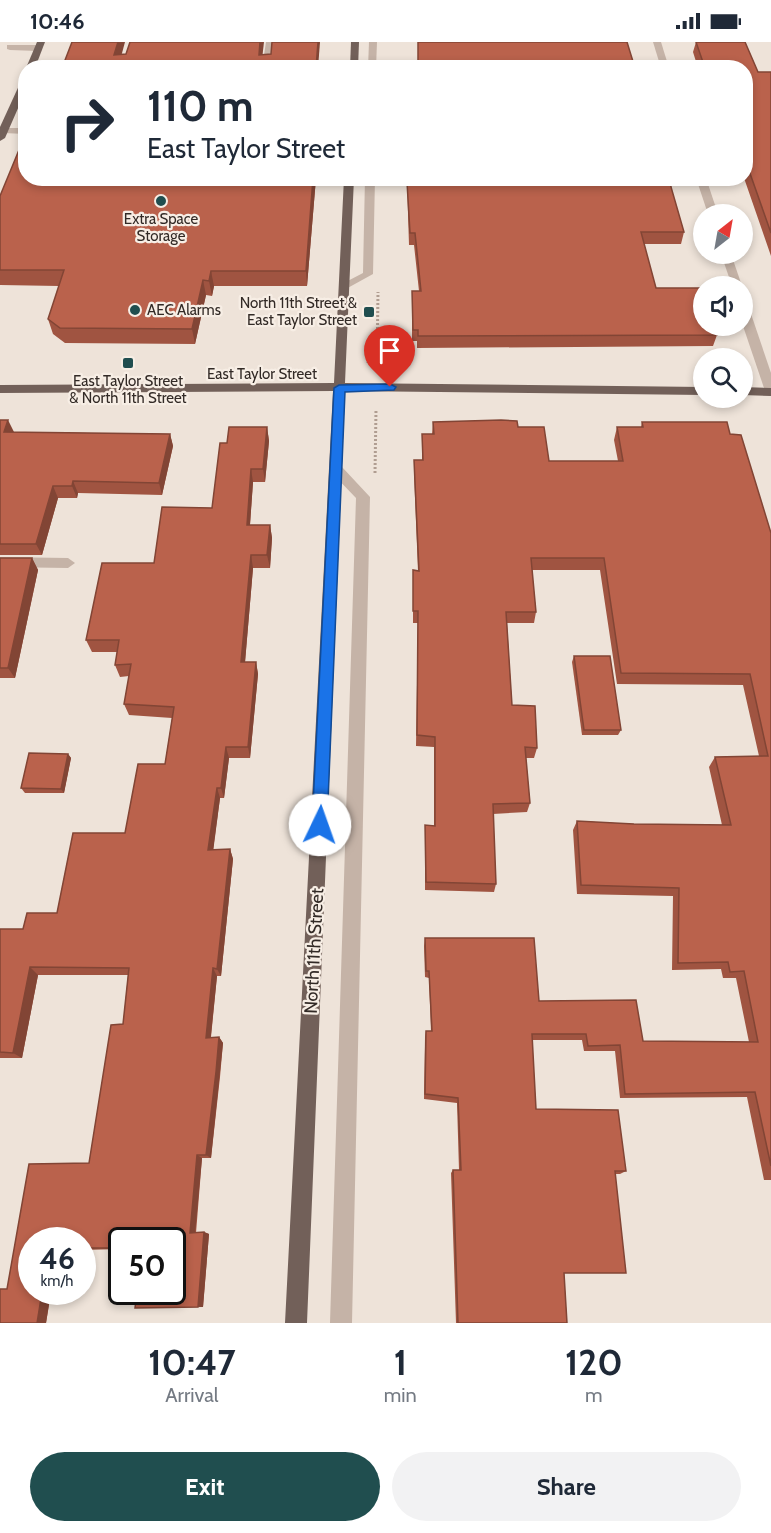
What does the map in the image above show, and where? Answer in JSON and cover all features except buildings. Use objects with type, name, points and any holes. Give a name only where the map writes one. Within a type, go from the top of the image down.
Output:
[{"type":"main road","points":[[354,60],[355,42]]},
{"type":"main road","points":[[33,60],[40,45]]},
{"type":"main road","points":[[2,134],[18,97]]},
{"type":"main road","name":"North 11th Street","points":[[296,1323],[349,186]]},
{"type":"main road","name":"East Taylor Street","points":[[0,389],[339,388],[693,391]]},
{"type":"main road","points":[[753,391],[771,392]]},
{"type":"street","points":[[267,60],[270,42]]},
{"type":"street","points":[[372,60],[373,42]]},
{"type":"street","points":[[657,42],[663,60]]},
{"type":"street","points":[[10,47],[40,45]]},
{"type":"street","points":[[2,134],[18,132]]},
{"type":"street","points":[[344,287],[368,274],[370,186]]},
{"type":"street","points":[[704,186],[710,204]]},
{"type":"street","points":[[752,336],[771,392]]},
{"type":"street","points":[[337,470],[363,497]]},
{"type":"street","name":"North 11th Street","points":[[341,1323],[363,497]]},
{"type":"street","points":[[0,562],[68,563]]},
{"type":"path","points":[[368,274],[378,284],[376,357]]},
{"type":"path","points":[[363,497],[374,489],[375,428]]},
{"type":"place","name":"Extra Space Storage","points":[[161,201]]},
{"type":"place","name":"AEC Alarms","points":[[135,310]]},
{"type":"place","name":"North 11th Street & East Taylor Street","points":[[369,312]]},
{"type":"place","name":"East Taylor Street & North 11th Street","points":[[128,363]]},
{"type":"route","points":[[320,825],[339,388],[390,387]]}]
